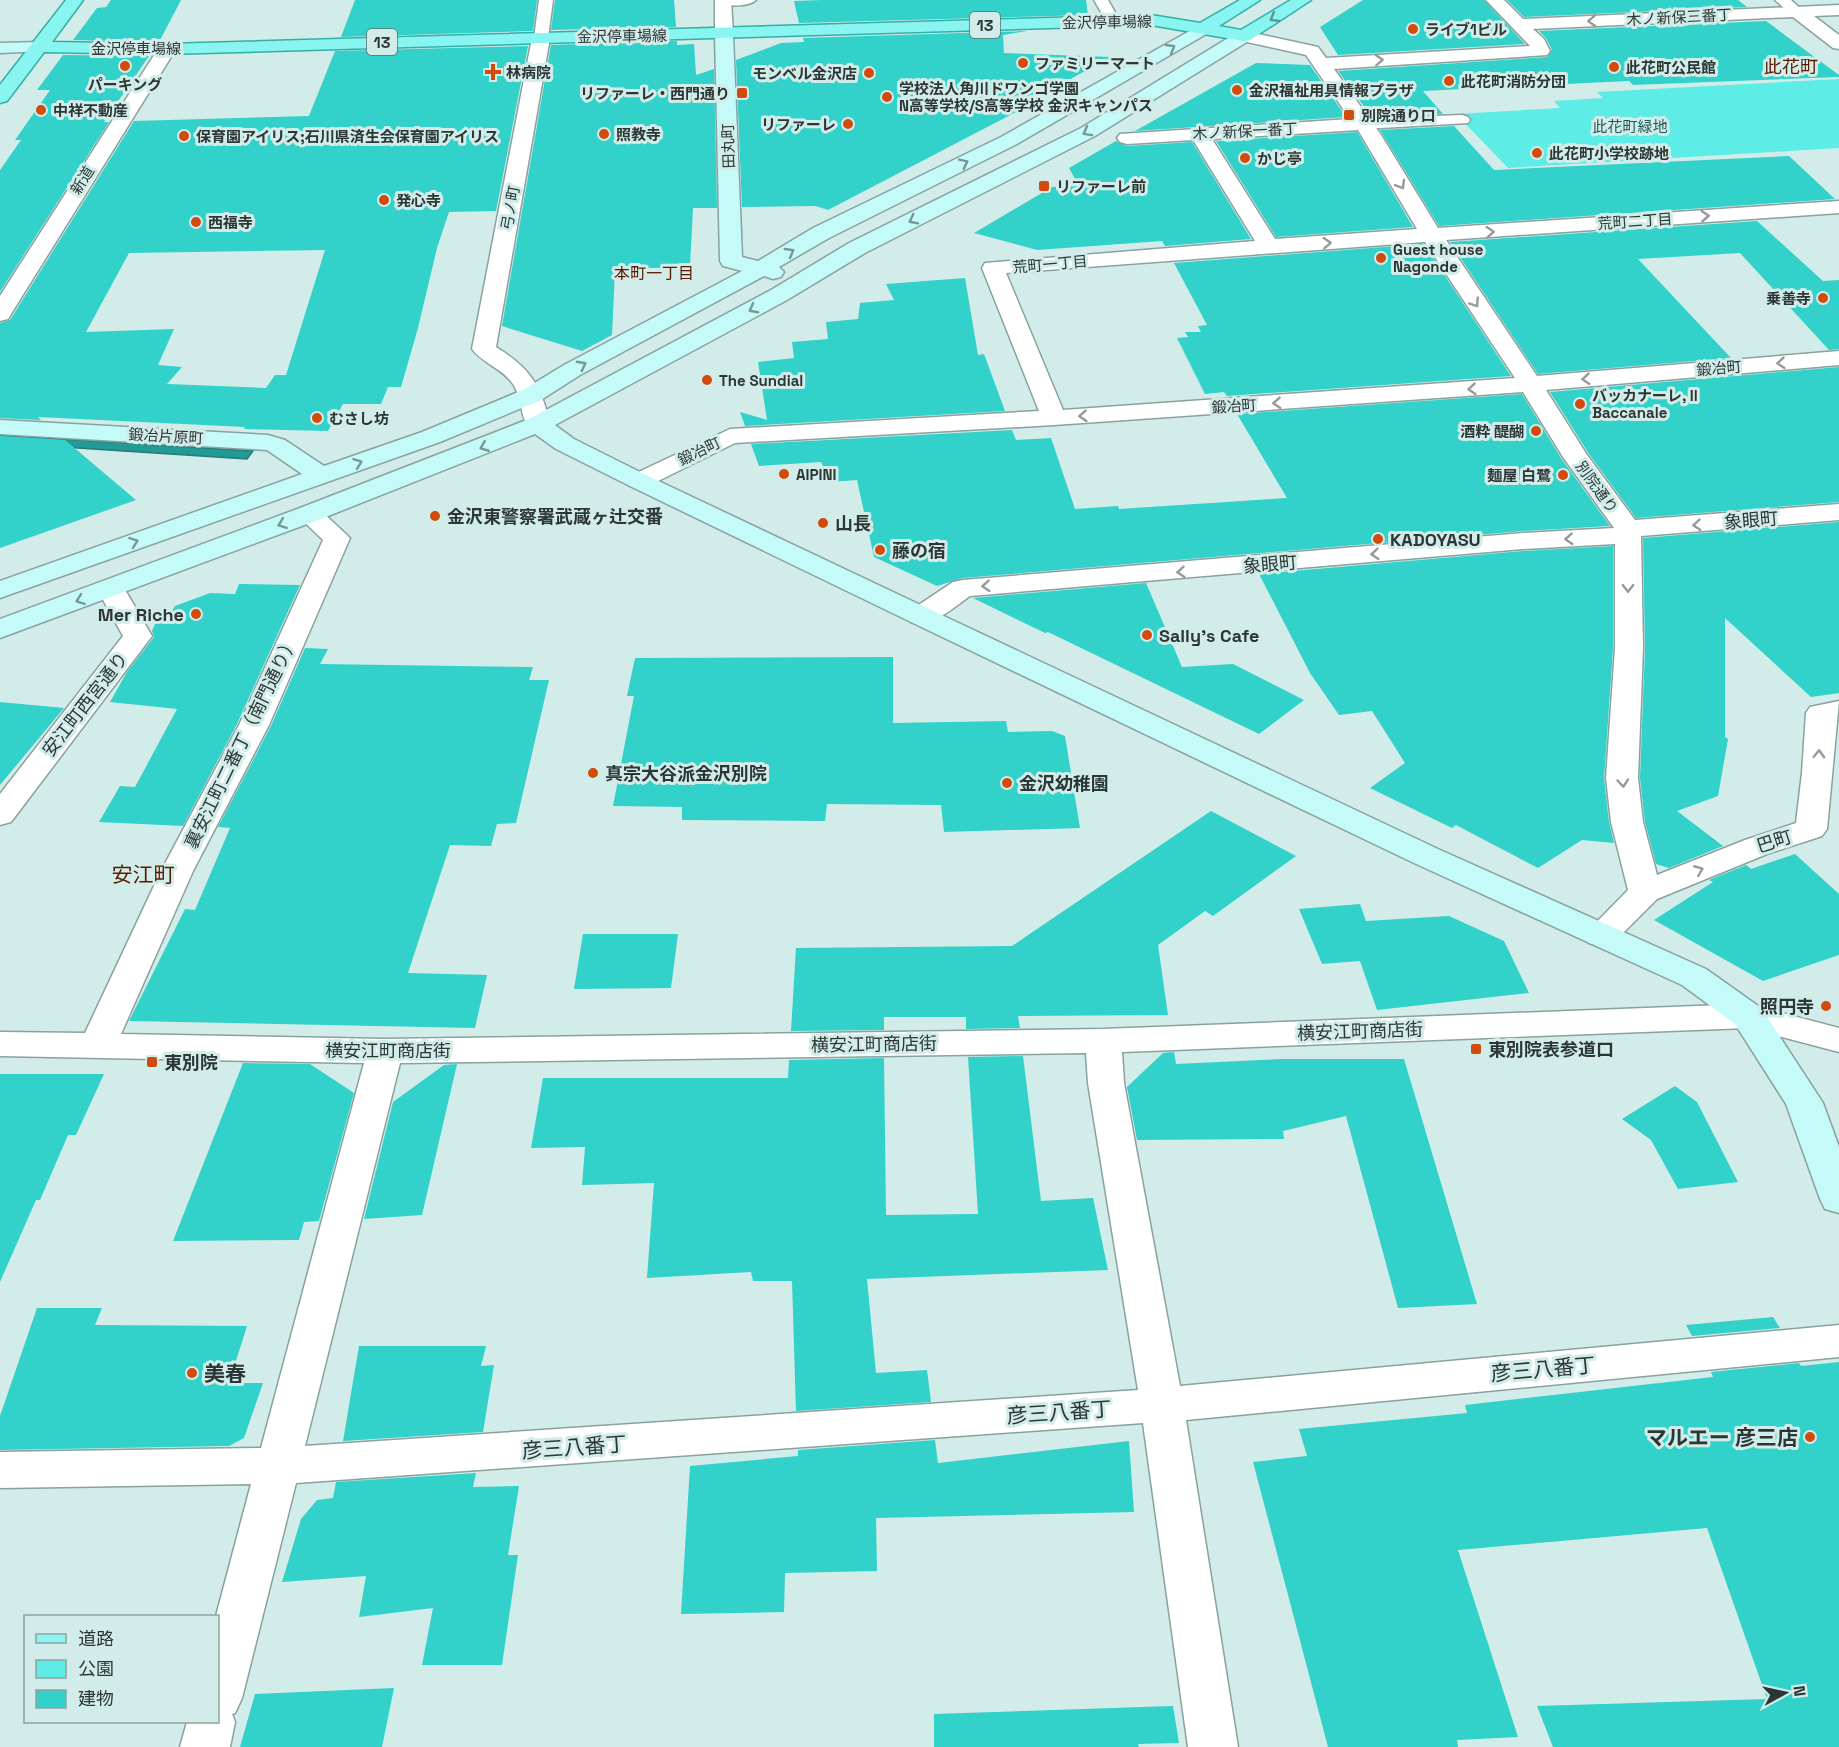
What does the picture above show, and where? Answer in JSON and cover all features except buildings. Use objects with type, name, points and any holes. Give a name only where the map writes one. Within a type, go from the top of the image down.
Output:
[{"type":"main road","points":[[0,97],[75,0]]},
{"type":"main road","points":[[1202,29],[1252,0]]},
{"type":"main road","points":[[1244,36],[1304,0]]},
{"type":"main road","name":"金沢停車場線","points":[[40,47],[167,49],[1151,20],[1244,36]]},
{"type":"street","points":[[1320,64],[1541,51],[1538,44],[1494,0]]},
{"type":"street","name":"田丸町","points":[[723,1],[731,261],[761,269]]},
{"type":"street","name":"木ノ新保三番丁","points":[[1519,24],[1839,10]]},
{"type":"street","points":[[1797,12],[1839,44]]},
{"type":"street","points":[[0,590],[431,437],[532,395],[572,370],[761,269],[821,233],[1008,141],[1202,29]]},
{"type":"street","points":[[0,629],[309,514],[538,424],[804,280],[857,248],[1088,132],[1244,36]]},
{"type":"street","name":"別院通り","points":[[1244,36],[1312,51],[1367,130],[1432,236],[1530,383],[1576,457],[1628,532],[1629,648],[1622,778],[1627,822],[1645,892]]},
{"type":"street","name":"弓ノ町","points":[[532,395],[514,368],[484,349],[541,38]]},
{"type":"street","points":[[0,48],[40,47]]},
{"type":"street","name":"新道","points":[[0,314],[167,49]]},
{"type":"street","name":"木ノ新保一番丁","points":[[1127,138],[1367,130]]},
{"type":"street","points":[[1198,134],[1269,246]]},
{"type":"street","name":"荒町二丁目","points":[[1269,246],[1839,207]]},
{"type":"street","name":"荒町一丁目","points":[[1054,418],[993,268],[1269,246]]},
{"type":"street","points":[[761,269],[804,280]]},
{"type":"street","name":"鍛冶町","points":[[639,481],[730,436],[1054,418],[1407,394],[1839,358]]},
{"type":"street","points":[[532,395],[538,424],[565,444],[1426,856],[1694,977],[1748,1016],[1804,1103],[1839,1199]]},
{"type":"street","name":"鍛冶片原町","points":[[0,427],[262,442],[276,446],[321,476]]},
{"type":"street","name":"象眼町","points":[[921,616],[963,588],[1839,512]]},
{"type":"street","name":"裏安江町二番丁（南門通り）","points":[[98,1045],[177,871],[254,725],[337,538],[309,514]]},
{"type":"street","name":"安江町西宮通り","points":[[0,815],[138,636],[111,589]]},
{"type":"street","name":"巴町","points":[[1645,892],[1756,847],[1811,829],[1818,773],[1821,713],[1839,710]]},
{"type":"street","points":[[1601,935],[1645,892]]},
{"type":"street","name":"横安江町商店街","points":[[0,1044],[385,1051],[1102,1041],[1748,1016],[1839,1040]]},
{"type":"street","points":[[1102,1041],[1106,1083],[1162,1405],[1213,1747]]},
{"type":"street","points":[[219,1694],[385,1051]]},
{"type":"street","name":"彦三八番丁","points":[[0,1470],[277,1466],[1162,1405],[1839,1341]]},
{"type":"street","points":[[205,1747],[212,1723]]},
{"type":"lane","name":"弓ノ町","points":[[541,38],[546,0]]},
{"type":"lane","points":[[723,1],[749,0]]},
{"type":"lane","points":[[1101,0],[1113,21]]},
{"type":"lane","points":[[1782,0],[1797,12]]},
{"type":"lane","points":[[1367,130],[1462,120]]},
{"type":"green space","name":"此花町緑地","points":[[1839,79],[1839,148],[1508,168],[1456,114],[1560,108],[1554,101],[1603,98],[1597,92]]},
{"type":"shaded area","points":[[0,435],[253,451],[247,459],[0,443]]},
{"type":"place","name":"ライブ1ビル","points":[[1413,29]]},
{"type":"place","name":"ファミリーマート","points":[[1023,63]]},
{"type":"place","name":"パーキング","points":[[125,66]]},
{"type":"place","name":"此花町公民館","points":[[1614,67]]},
{"type":"place","name":"林病院","points":[[493,72]]},
{"type":"place","name":"モンベル金沢店","points":[[869,73]]},
{"type":"place","name":"此花町消防分団","points":[[1449,81]]},
{"type":"place","name":"金沢福祉用具情報プラザ","points":[[1237,90]]},
{"type":"place","name":"リファーレ・西門通り","points":[[742,93]]},
{"type":"place","name":"学校法人角川ドワンゴ学園 N高等学校/S高等学校 金沢キャンパス","points":[[887,97]]},
{"type":"place","name":"中祥不動産","points":[[41,110]]},
{"type":"place","name":"別院通り口","points":[[1349,115]]},
{"type":"place","name":"リファーレ","points":[[848,124]]},
{"type":"place","name":"照教寺","points":[[604,134]]},
{"type":"place","name":"保育園アイリス;石川県済生会保育園アイリス","points":[[184,136]]},
{"type":"place","name":"此花町小学校跡地","points":[[1537,153]]},
{"type":"place","name":"かじ亭","points":[[1245,158]]},
{"type":"place","name":"リファーレ前","points":[[1044,186]]},
{"type":"place","name":"発心寺","points":[[384,200]]},
{"type":"place","name":"西福寺","points":[[196,222]]},
{"type":"place","name":"Guest house Nagonde","points":[[1381,258]]},
{"type":"place","name":"乗善寺","points":[[1823,298]]},
{"type":"place","name":"The Sundial","points":[[707,380]]},
{"type":"place","name":"バッカナーレ, Il Baccanale","points":[[1580,404]]},
{"type":"place","name":"むさし坊","points":[[317,418]]},
{"type":"place","name":"酒粋 醍醐","points":[[1536,431]]},
{"type":"place","name":"AIPINI","points":[[784,474]]},
{"type":"place","name":"麺屋 白鷺","points":[[1563,475]]},
{"type":"place","name":"金沢東警察署武蔵ヶ辻交番","points":[[435,516]]},
{"type":"place","name":"山長","points":[[823,523]]},
{"type":"place","name":"KADOYASU","points":[[1378,539]]},
{"type":"place","name":"藤の宿","points":[[880,550]]},
{"type":"place","name":"Mer Riche","points":[[196,614]]},
{"type":"place","name":"Sally's Cafe","points":[[1147,635]]},
{"type":"place","name":"真宗大谷派金沢別院","points":[[593,773]]},
{"type":"place","name":"金沢幼稚園","points":[[1007,783]]},
{"type":"place","name":"照円寺","points":[[1826,1006]]},
{"type":"place","name":"東別院表参道口","points":[[1476,1049]]},
{"type":"place","name":"東別院","points":[[152,1062]]},
{"type":"place","name":"美春","points":[[192,1373]]},
{"type":"place","name":"マルエー 彦三店","points":[[1810,1437]]},
{"type":"district","name":"此花町","points":[[1791,66]]},
{"type":"district","name":"本町一丁目","points":[[654,273]]},
{"type":"district","name":"安江町","points":[[143,874]]}]
